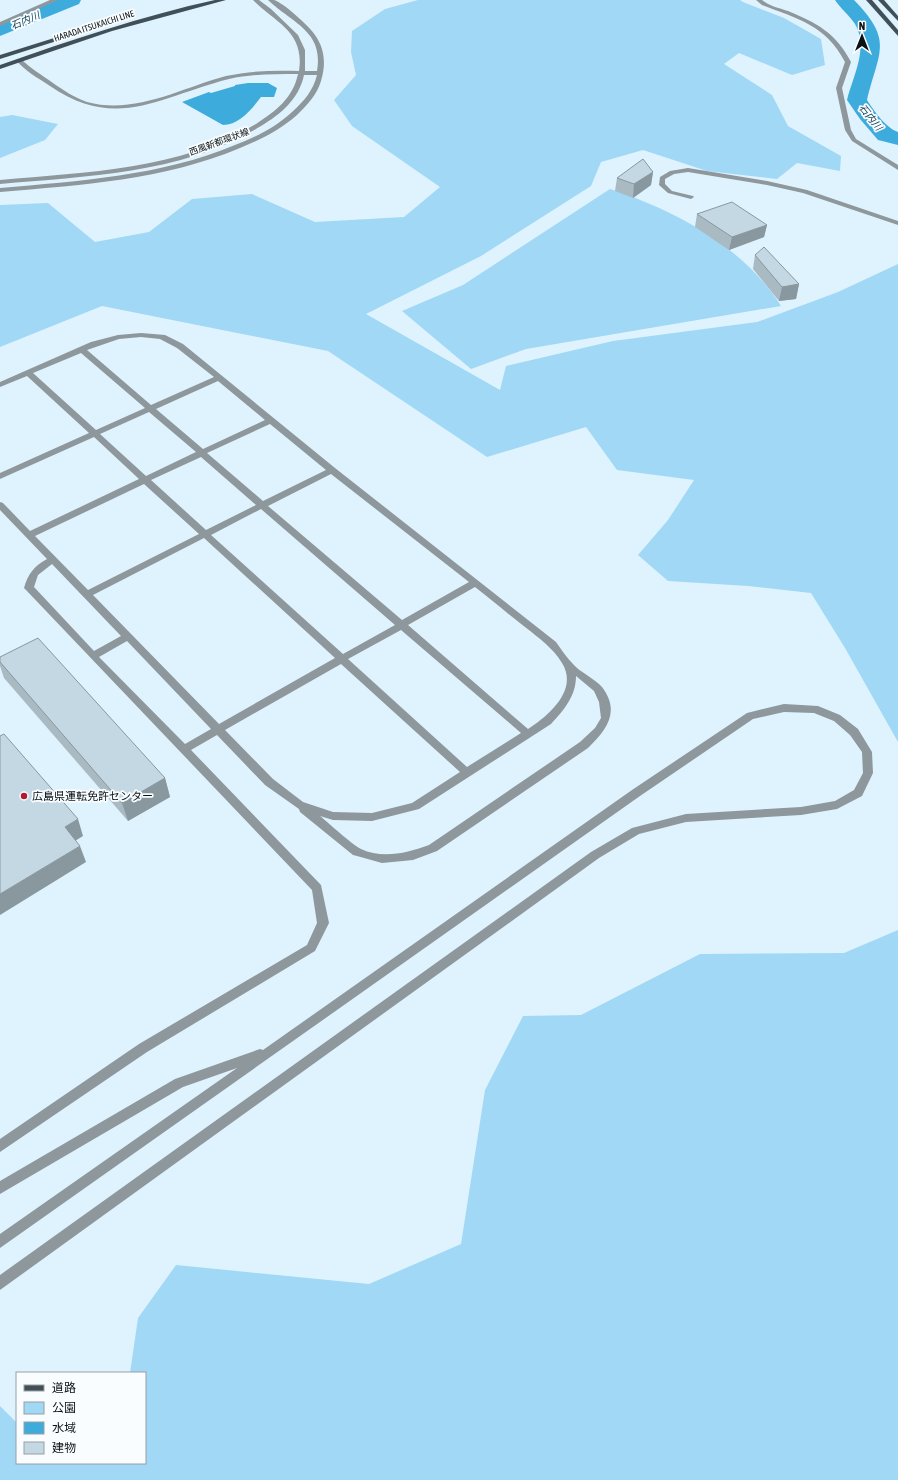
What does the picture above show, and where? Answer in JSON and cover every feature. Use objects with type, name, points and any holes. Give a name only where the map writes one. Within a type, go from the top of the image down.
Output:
[{"type":"main road","name":"HARADA ITSUKAICHI LINE","points":[[0,57],[92,27],[198,0]]},
{"type":"main road","name":"HARADA ITSUKAICHI LINE","points":[[0,67],[106,30],[200,4],[223,0]]},
{"type":"main road","points":[[869,0],[898,34]]},
{"type":"main road","points":[[882,0],[898,20]]},
{"type":"main road","points":[[0,48],[19,60]]},
{"type":"street","points":[[0,24],[55,0]]},
{"type":"street","name":"西風新都環状線","points":[[0,190],[142,174],[183,165],[237,148],[287,121],[309,100],[317,89],[322,58],[316,39],[300,23],[272,0]]},
{"type":"street","points":[[759,0],[764,4],[807,21],[827,33],[837,44],[848,62],[839,88],[848,130],[854,140],[898,168]]},
{"type":"street","name":"西風新都環状線","points":[[0,182],[141,166],[172,160],[205,151],[247,133],[259,126],[278,112],[294,96],[302,73],[302,49],[298,40],[288,28],[258,2]]},
{"type":"street","points":[[19,60],[26,67],[75,99],[96,106],[110,107],[142,104],[240,75],[264,73],[320,73]]},
{"type":"street","points":[[691,197],[670,192],[662,185],[662,178],[672,172],[688,170],[767,183],[805,191],[898,223]]},
{"type":"street","points":[[0,386],[82,350],[118,337],[141,335],[162,337],[180,346],[332,470],[553,644],[569,666],[598,689],[604,702],[606,718],[599,731],[584,745],[433,848],[413,856],[382,859],[357,852],[270,782],[0,505]]},
{"type":"street","points":[[82,350],[528,734]]},
{"type":"street","points":[[28,373],[467,773]]},
{"type":"street","points":[[0,476],[219,378]]},
{"type":"street","points":[[29,535],[270,420]]},
{"type":"street","points":[[87,594],[332,470]]},
{"type":"street","points":[[0,1146],[144,1048],[311,948],[323,922],[317,888],[29,588],[31,577],[38,567],[53,559]]},
{"type":"street","points":[[184,749],[475,583]]},
{"type":"street","points":[[93,656],[128,636]]},
{"type":"street","points":[[299,805],[333,816],[372,817],[415,806],[548,721],[564,704],[571,686],[569,666]]},
{"type":"street","points":[[0,1242],[636,792],[750,716],[784,708],[815,709],[837,718],[854,732],[867,752],[868,773],[858,792],[837,805],[801,811],[686,818],[636,831],[595,855],[0,1283]]},
{"type":"street","points":[[0,1188],[179,1082],[272,1050]]},
{"type":"green space","points":[[418,0],[740,0],[784,18],[821,39],[825,65],[792,75],[739,53],[724,64],[772,95],[788,126],[841,156],[840,171],[797,163],[777,179],[707,171],[643,150],[601,162],[591,186],[481,256],[366,314],[500,390],[506,366],[613,341],[757,322],[838,292],[898,264],[898,742],[845,648],[811,593],[748,586],[668,581],[638,555],[668,520],[694,480],[617,470],[586,427],[487,457],[328,351],[102,306],[0,347],[0,205],[48,203],[95,242],[149,232],[192,199],[252,194],[315,222],[404,217],[440,187],[352,126],[334,100],[356,75],[351,52],[352,31],[385,9]]},
{"type":"green space","points":[[12,115],[58,124],[45,140],[0,158],[0,117]]},
{"type":"green space","points":[[610,189],[659,208],[706,233],[748,266],[766,285],[781,306],[526,349],[471,369],[402,311],[463,285]]},
{"type":"green space","points":[[898,930],[898,1480],[0,1480],[0,1406],[16,1422],[16,1464],[146,1464],[146,1372],[130,1372],[138,1318],[176,1265],[369,1284],[461,1244],[485,1090],[523,1016],[581,1015],[700,954],[844,953]]},
{"type":"water","points":[[248,83],[268,83],[277,88],[274,97],[261,97],[245,116],[229,124],[223,125],[182,102],[209,92],[211,93],[235,85]]},
{"type":"building","points":[[643,159],[653,172],[634,184],[617,178]]},
{"type":"building","points":[[732,202],[767,225],[732,237],[697,214]]},
{"type":"building","points":[[764,247],[799,284],[782,287],[755,255]]},
{"type":"building","points":[[38,638],[165,778],[122,803],[0,662],[0,657]]},
{"type":"building","name":"広島県運転免許センター","points":[[4,734],[78,819],[65,827],[80,846],[0,894],[0,736]]},
{"type":"waterway","name":"石内川","points":[[0,30],[72,0]]},
{"type":"waterway","name":"石内川","points":[[844,0],[862,20],[870,35],[870,53],[857,100],[867,115],[886,135],[898,139]]},
{"type":"place","name":"広島県運転免許センター","points":[[24,796]]}]
